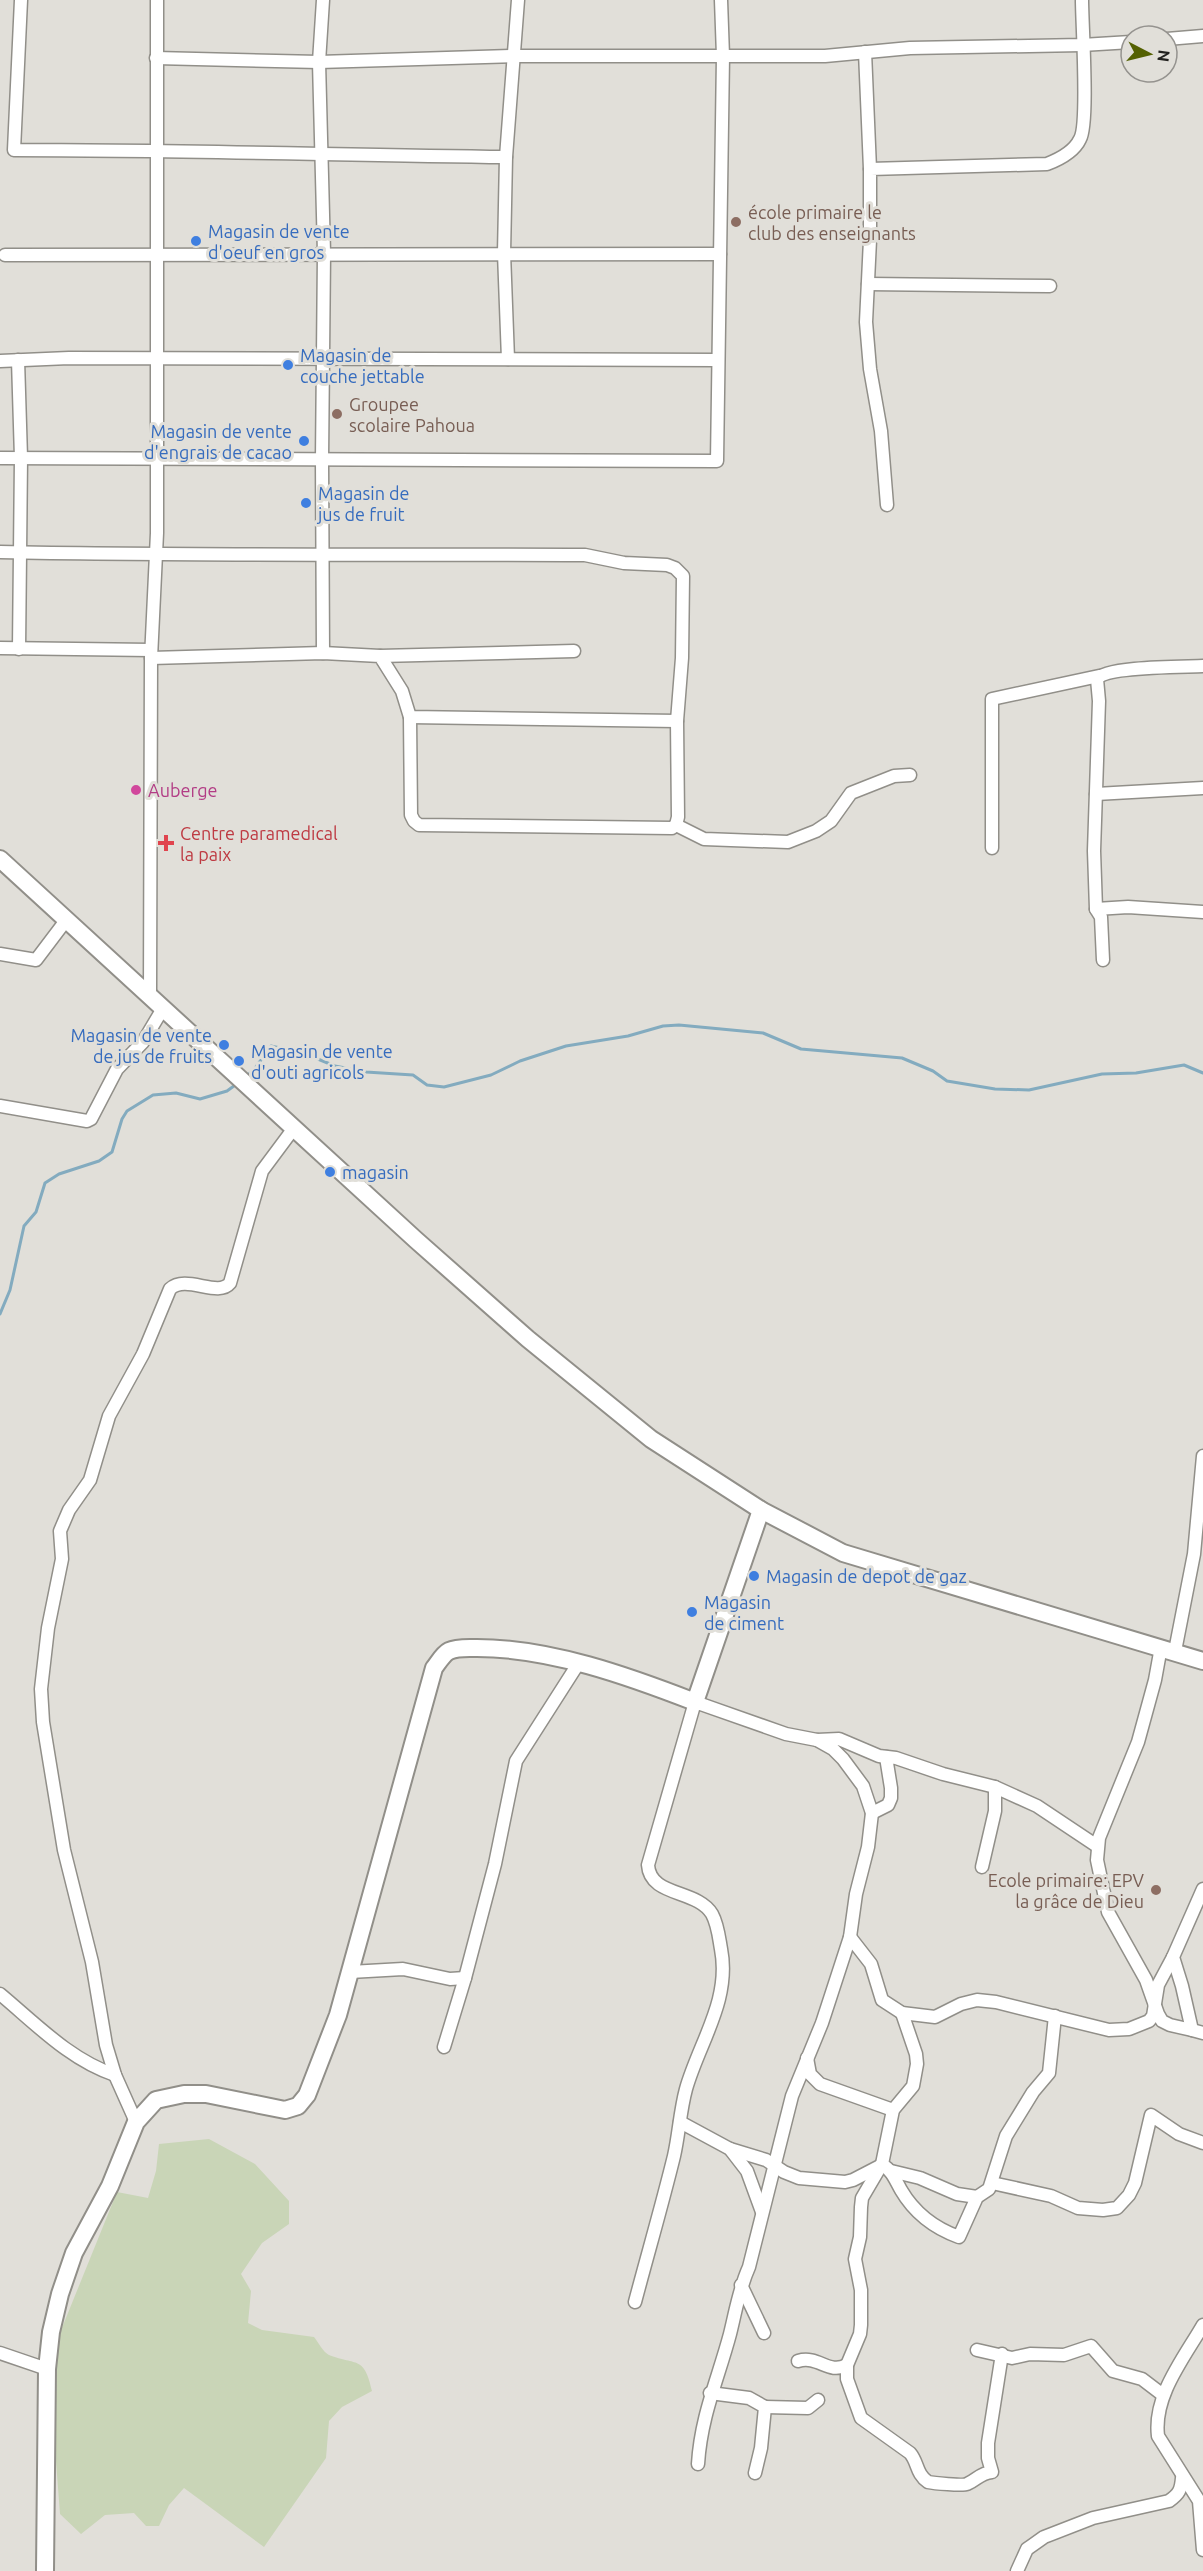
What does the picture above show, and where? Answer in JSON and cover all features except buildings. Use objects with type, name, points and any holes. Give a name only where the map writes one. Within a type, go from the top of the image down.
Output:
[{"type":"street","points":[[21,0],[14,150],[159,150],[506,157]]},
{"type":"street","points":[[150,994],[151,654],[157,533],[159,150],[156,58],[158,0]]},
{"type":"street","points":[[323,0],[319,62],[324,253],[323,653]]},
{"type":"street","points":[[508,359],[504,253],[506,157],[518,0]]},
{"type":"street","points":[[0,458],[717,461],[723,56],[721,0]]},
{"type":"street","points":[[870,169],[1047,164],[1064,157],[1081,139],[1084,118],[1082,0]]},
{"type":"street","points":[[1179,38],[1203,36]]},
{"type":"street","points":[[156,58],[319,62],[514,56],[825,56],[910,48],[1119,43]]},
{"type":"street","points":[[866,52],[870,169],[866,322],[870,369],[881,431],[886,505]]},
{"type":"street","points":[[5,255],[720,254]]},
{"type":"street","points":[[868,284],[1050,286]]},
{"type":"street","points":[[0,361],[158,358],[718,360]]},
{"type":"street","points":[[18,360],[21,458],[19,649]]},
{"type":"street","points":[[0,552],[155,555],[323,553],[585,555],[624,563],[667,565],[675,568],[683,576],[681,691],[677,721],[678,817],[676,825],[672,828],[419,825],[411,815],[410,717],[402,691],[380,656]]},
{"type":"street","points":[[0,648],[151,654],[323,653],[380,656],[574,651]]},
{"type":"street","points":[[992,848],[992,699],[1099,675],[1152,668],[1203,666]]},
{"type":"street","points":[[1099,675],[1097,679],[1099,701],[1096,909],[1101,917],[1103,960]]},
{"type":"street","points":[[410,717],[677,721]]},
{"type":"street","points":[[676,825],[704,839],[788,842],[816,831],[831,821],[851,793],[894,776],[910,775]]},
{"type":"street","points":[[1096,794],[1203,788]]},
{"type":"street","points":[[0,859],[150,994],[162,1010],[528,1339],[651,1439],[760,1510],[843,1553],[1203,1661]]},
{"type":"street","points":[[1096,909],[1128,907],[1203,912]]},
{"type":"street","points":[[0,954],[36,960],[67,919]]},
{"type":"street","points":[[0,1106],[87,1121],[91,1119],[117,1069],[143,1042],[162,1010]]},
{"type":"street","points":[[136,2122],[115,2075],[106,2045],[92,1962],[64,1850],[43,1722],[41,1689],[43,1660],[62,1559],[60,1531],[69,1510],[90,1480],[109,1416],[143,1354],[170,1289],[179,1284],[221,1289],[226,1288],[230,1283],[262,1171],[294,1128]]},
{"type":"street","points":[[1197,2031],[1162,2021],[1140,1967],[1108,1912],[1100,1877],[1097,1846],[1138,1742],[1155,1680],[1168,1649],[1194,1554],[1203,1456]]},
{"type":"street","points":[[635,2302],[674,2155],[687,2086],[717,2008],[723,1977],[722,1955],[712,1913],[701,1903],[656,1883],[649,1876],[648,1864],[695,1702],[760,1510]]},
{"type":"street","points":[[45,2571],[47,2368],[51,2332],[60,2294],[74,2253],[110,2186],[136,2122],[156,2100],[184,2094],[206,2094],[285,2110],[298,2106],[307,2095],[338,2015],[434,1668],[448,1651],[462,1648],[502,1648],[578,1664],[639,1680],[786,1734],[817,1740],[839,1739],[886,1757],[995,1786],[1037,1806],[1097,1846]]},
{"type":"street","points":[[444,2047],[495,1864],[516,1761],[578,1664]]},
{"type":"street","points":[[698,2464],[701,2434],[710,2393],[730,2333],[741,2285],[749,2267],[792,2096],[822,2023],[850,1937],[856,1894],[868,1847],[872,1813],[863,1786],[833,1749],[817,1740]]},
{"type":"street","points":[[843,1759],[851,1743]]},
{"type":"street","points":[[872,1813],[888,1805],[891,1798],[886,1757]]},
{"type":"street","points":[[982,1867],[995,1811],[995,1786]]},
{"type":"street","points":[[850,1937],[871,1964],[882,2000],[902,2013],[935,2017],[961,2004],[977,2000],[1012,2005],[1118,2031],[1149,2021],[1153,2016],[1158,1985],[1203,1889]]},
{"type":"street","points":[[1173,1957],[1197,2031]]},
{"type":"street","points":[[350,1972],[403,1969],[450,1978],[465,1978]]},
{"type":"street","points":[[1158,1985],[1182,1986]]},
{"type":"street","points":[[0,1994],[79,2060],[95,2069],[115,2075]]},
{"type":"street","points":[[902,2013],[916,2054],[917,2064],[913,2086],[893,2110],[884,2167],[862,2198],[860,2237],[855,2259],[861,2290],[861,2325],[860,2334],[847,2365],[848,2385],[861,2418],[915,2458],[917,2471],[922,2478],[933,2483],[948,2482],[960,2486],[968,2484],[980,2474],[992,2472],[988,2458],[988,2444],[1002,2354]]},
{"type":"street","points":[[681,2122],[730,2149],[776,2165],[784,2172],[799,2178],[845,2182],[884,2167],[920,2178],[957,2194],[977,2197],[985,2194],[992,2183],[1006,2136],[1027,2101],[1049,2073],[1055,2016]]},
{"type":"street","points":[[807,2056],[810,2074],[820,2084],[893,2110]]},
{"type":"street","points":[[992,2183],[1051,2196],[1078,2208],[1112,2210],[1117,2208],[1129,2195],[1135,2183],[1151,2115],[1179,2133],[1203,2143]]},
{"type":"street","points":[[730,2149],[747,2171],[762,2213]]},
{"type":"street","points":[[884,2167],[917,2212],[939,2229],[959,2237],[977,2197]]},
{"type":"street","points":[[741,2285],[764,2333]]},
{"type":"street","points":[[1203,2325],[1163,2396],[1158,2418],[1158,2436],[1182,2478],[1199,2492],[1203,2550]]},
{"type":"street","points":[[977,2350],[1012,2358],[1030,2354],[1056,2356],[1091,2346],[1113,2371],[1142,2379],[1163,2396]]},
{"type":"street","points":[[0,2353],[47,2368]]},
{"type":"street","points":[[798,2361],[814,2359],[832,2368],[847,2365]]},
{"type":"street","points":[[710,2393],[749,2398],[765,2407],[808,2408],[818,2400]]},
{"type":"street","points":[[755,2473],[761,2448],[765,2407]]},
{"type":"street","points":[[1017,2571],[1027,2549],[1044,2536],[1093,2518],[1168,2501],[1178,2495],[1182,2478]]},
{"type":"green space","points":[[209,2139],[255,2164],[289,2201],[289,2224],[262,2243],[241,2274],[251,2291],[248,2323],[262,2330],[314,2337],[329,2355],[362,2367],[372,2391],[342,2407],[329,2421],[326,2458],[264,2547],[184,2488],[169,2505],[159,2526],[146,2526],[134,2513],[105,2515],[81,2534],[60,2514],[55,2448],[55,2345],[117,2192],[148,2198],[156,2171],[159,2144]]},
{"type":"waterway","points":[[245,1077],[253,1071],[271,1046],[303,1053],[335,1066],[366,1072],[413,1075],[427,1085],[444,1087],[491,1075],[520,1061],[566,1046],[628,1036],[663,1026],[679,1025],[763,1033],[801,1049],[902,1058],[933,1071],[947,1081],[995,1089],[1029,1090],[1102,1074],[1136,1073],[1184,1065],[1203,1073]]},
{"type":"waterway","points":[[0,1314],[10,1290],[24,1226],[36,1212],[45,1183],[59,1174],[99,1161],[112,1152],[122,1119],[127,1111],[153,1095],[176,1093],[200,1099],[227,1091],[238,1083]]},
{"type":"place","name":"école primaire le club des enseignants","points":[[736,222]]},
{"type":"place","name":"Magasin de vente d'oeuf en gros","points":[[196,241]]},
{"type":"place","name":"Magasin de couche jettable","points":[[288,365]]},
{"type":"place","name":"Groupee scolaire Pahoua","points":[[337,414]]},
{"type":"place","name":"Magasin de vente d'engrais de cacao","points":[[304,441]]},
{"type":"place","name":"Magasin de jus de fruit","points":[[306,503]]},
{"type":"place","name":"Auberge","points":[[136,790]]},
{"type":"place","name":"Centre paramedical la paix","points":[[166,843]]},
{"type":"place","name":"Magasin de vente de jus de fruits","points":[[224,1045]]},
{"type":"place","name":"Magasin de vente d'outi agricols","points":[[239,1061]]},
{"type":"place","name":"magasin","points":[[330,1172]]},
{"type":"place","name":"Magasin de depot de gaz","points":[[754,1576]]},
{"type":"place","name":"Magasin de ciment","points":[[692,1612]]},
{"type":"place","name":"Ecole primaire: EPV la grâce de Dieu","points":[[1156,1890]]}]
